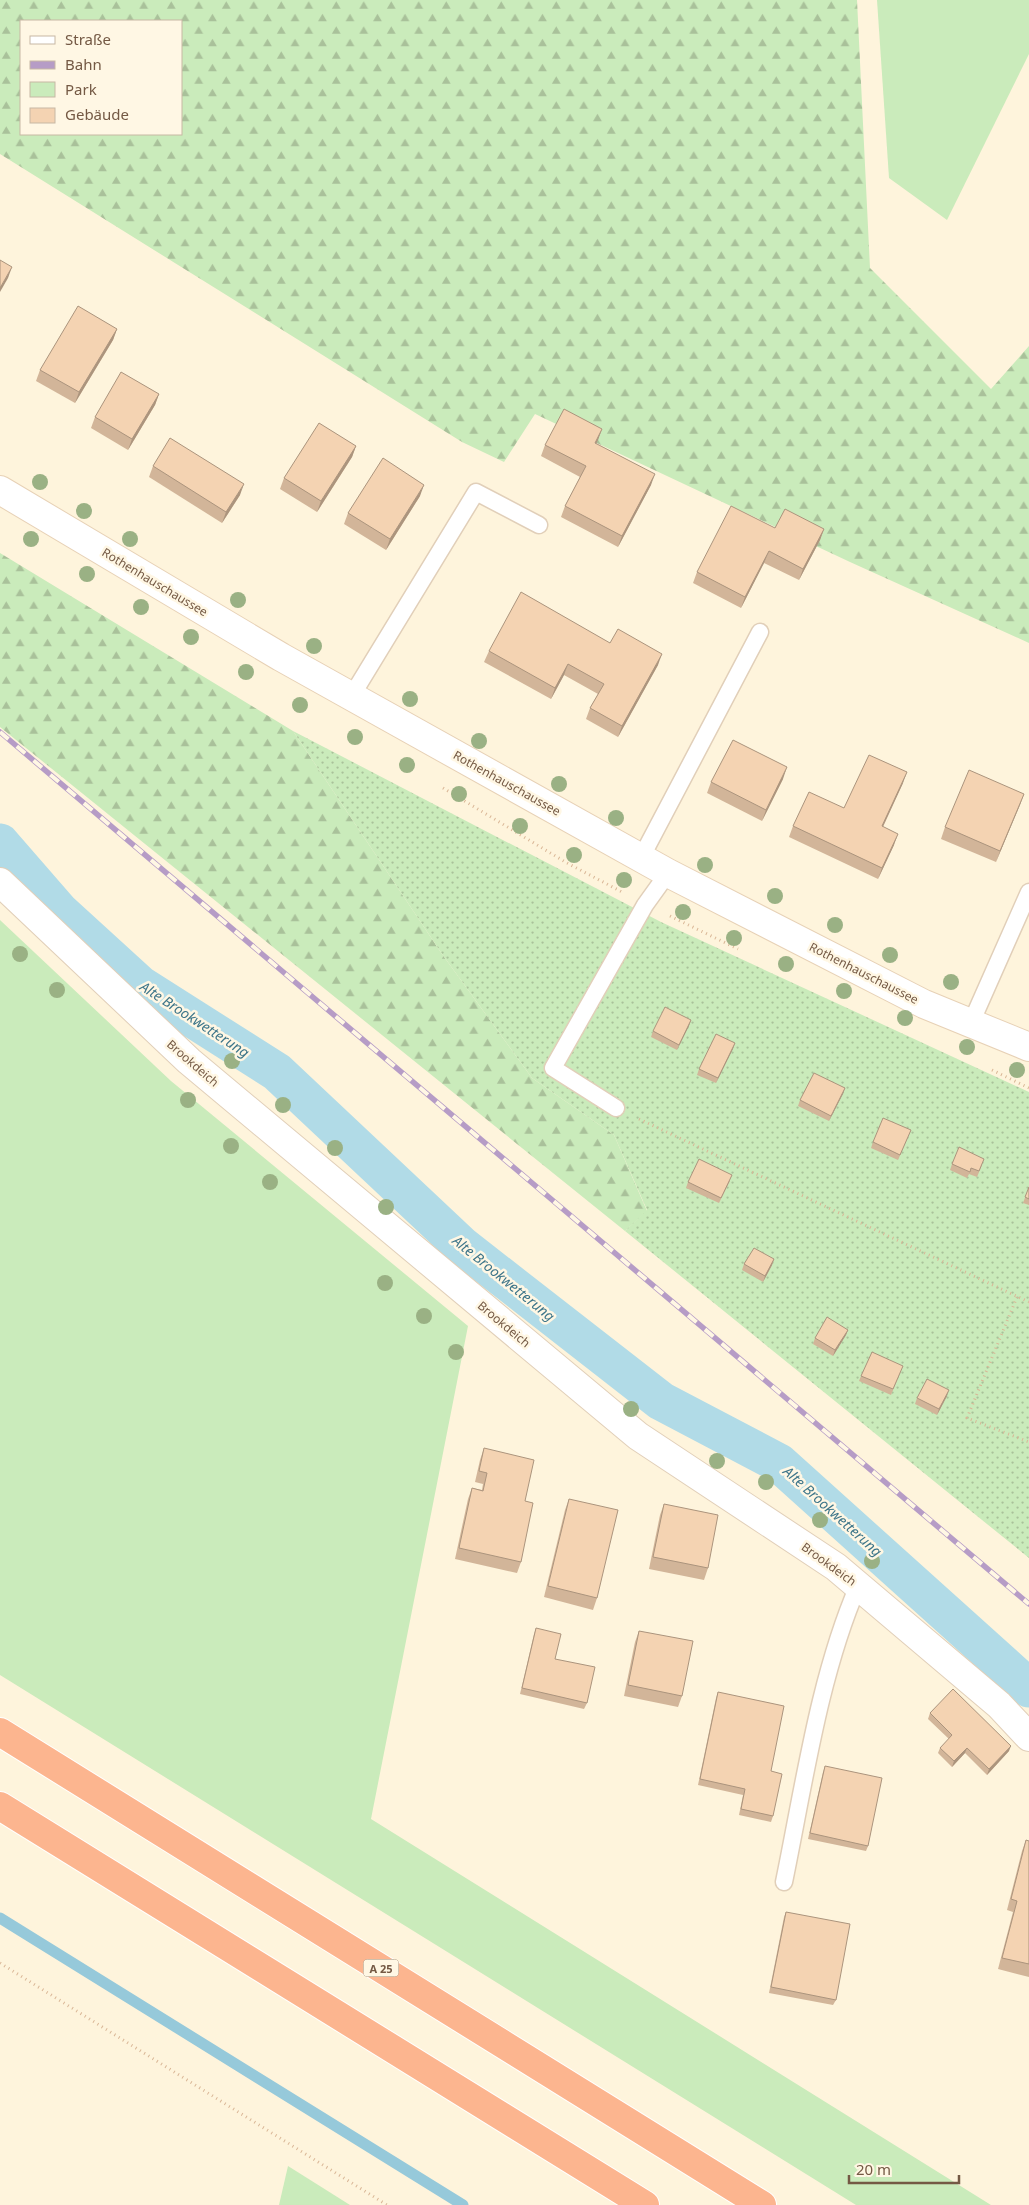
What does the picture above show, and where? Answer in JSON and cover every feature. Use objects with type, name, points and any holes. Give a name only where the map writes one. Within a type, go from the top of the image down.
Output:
[{"type":"highway","name":"A 25","points":[[0,1732],[762,2205]]},
{"type":"highway","points":[[0,1806],[645,2205]]},
{"type":"street","name":"Rothenhauschaussee","points":[[0,490],[281,657],[668,873],[924,1004],[1029,1048]]},
{"type":"street","name":"Brookdeich","points":[[0,882],[190,1061],[638,1436],[836,1567],[999,1705],[1029,1737]]},
{"type":"lane","points":[[351,696],[476,492],[539,525]]},
{"type":"lane","points":[[641,858],[760,632]]},
{"type":"lane","points":[[616,1108],[553,1068],[646,905],[668,873]]},
{"type":"lane","points":[[971,1023],[1029,892]]},
{"type":"lane","points":[[784,1882],[823,1699],[843,1620],[858,1586]]},
{"type":"path","points":[[616,1108],[1029,1302]]},
{"type":"path","points":[[1017,1297],[967,1418],[1029,1442]]},
{"type":"path","points":[[0,1963],[387,2205]]},
{"type":"green space","points":[[0,0],[857,0],[870,268],[991,389],[1029,346],[1029,643],[850,562],[535,414],[504,462],[462,442],[0,154]]},
{"type":"green space","points":[[877,0],[1029,0],[1029,54],[947,220],[889,178]]},
{"type":"green space","points":[[0,553],[293,731],[442,954],[532,1078],[614,1135],[647,1211],[625,1231],[0,727]]},
{"type":"green space","points":[[293,731],[661,922],[1029,1092],[1029,1558],[625,1231],[647,1210],[614,1135],[532,1078],[442,954]]},
{"type":"green space","points":[[0,920],[171,1081],[468,1326],[371,1819],[991,2205],[856,2205],[0,1675]]},
{"type":"green space","points":[[288,2166],[350,2205],[279,2205]]},
{"type":"building","points":[[0,260],[12,267],[0,288]]},
{"type":"building","points":[[78,306],[117,329],[79,392],[40,370]]},
{"type":"building","points":[[121,372],[159,394],[132,439],[95,417]]},
{"type":"building","points":[[564,409],[602,429],[595,443],[655,474],[622,536],[565,506],[586,466],[545,445]]},
{"type":"building","points":[[319,423],[356,446],[321,501],[284,478]]},
{"type":"building","points":[[170,438],[244,484],[226,512],[153,466]]},
{"type":"building","points":[[383,458],[424,485],[390,539],[348,513]]},
{"type":"building","points":[[731,506],[775,528],[785,509],[824,529],[803,569],[769,551],[745,597],[697,572]]},
{"type":"building","points":[[521,592],[610,643],[618,629],[662,654],[622,726],[590,708],[604,684],[568,664],[555,688],[489,651]]},
{"type":"building","points":[[733,740],[787,767],[766,810],[711,782]]},
{"type":"building","points":[[869,755],[907,772],[882,826],[898,834],[882,868],[793,826],[809,792],[844,808]]},
{"type":"building","points":[[969,770],[1024,794],[1000,851],[945,827]]},
{"type":"building","points":[[665,1007],[691,1020],[679,1045],[653,1031]]},
{"type":"building","points":[[716,1034],[735,1043],[718,1078],[699,1069]]},
{"type":"building","points":[[814,1073],[845,1088],[831,1116],[800,1100]]},
{"type":"building","points":[[883,1118],[911,1130],[900,1155],[873,1142]]},
{"type":"building","points":[[959,1147],[984,1159],[979,1171],[971,1168],[970,1172],[952,1164]]},
{"type":"building","points":[[699,1159],[732,1175],[721,1198],[688,1182]]},
{"type":"building","points":[[1029,1187],[1029,1199],[1025,1197]]},
{"type":"building","points":[[754,1248],[774,1259],[765,1276],[744,1264]]},
{"type":"building","points":[[827,1317],[848,1330],[835,1350],[815,1338]]},
{"type":"building","points":[[872,1352],[903,1366],[893,1389],[861,1376]]},
{"type":"building","points":[[927,1379],[949,1390],[939,1409],[917,1398]]},
{"type":"building","points":[[484,1448],[534,1460],[525,1501],[533,1503],[521,1562],[459,1548],[472,1488],[483,1491],[487,1473],[479,1471]]},
{"type":"building","points":[[569,1499],[618,1510],[597,1598],[548,1586]]},
{"type":"building","points":[[664,1504],[718,1515],[708,1568],[653,1557]]},
{"type":"building","points":[[536,1628],[561,1634],[555,1659],[595,1667],[587,1703],[522,1688]]},
{"type":"building","points":[[639,1631],[693,1641],[682,1696],[628,1685]]},
{"type":"building","points":[[953,1689],[1011,1746],[989,1769],[967,1748],[954,1761],[940,1748],[952,1735],[930,1713]]},
{"type":"building","points":[[718,1692],[784,1706],[771,1771],[782,1774],[773,1816],[741,1809],[745,1789],[700,1779]]},
{"type":"building","points":[[825,1766],[882,1778],[868,1846],[810,1833]]},
{"type":"building","points":[[1026,1840],[1029,1841],[1029,1964],[1002,1958],[1017,1901],[1011,1899]]},
{"type":"building","points":[[786,1912],[850,1924],[836,2000],[771,1987]]},
{"type":"waterway","name":"Alte Brookwetterung","points":[[0,843],[60,912],[140,985],[277,1072],[462,1246],[661,1401],[779,1463],[1029,1688]]},
{"type":"waterway","points":[[0,1918],[463,2205]]},
{"type":"railway","points":[[0,732],[1029,1604]]}]
